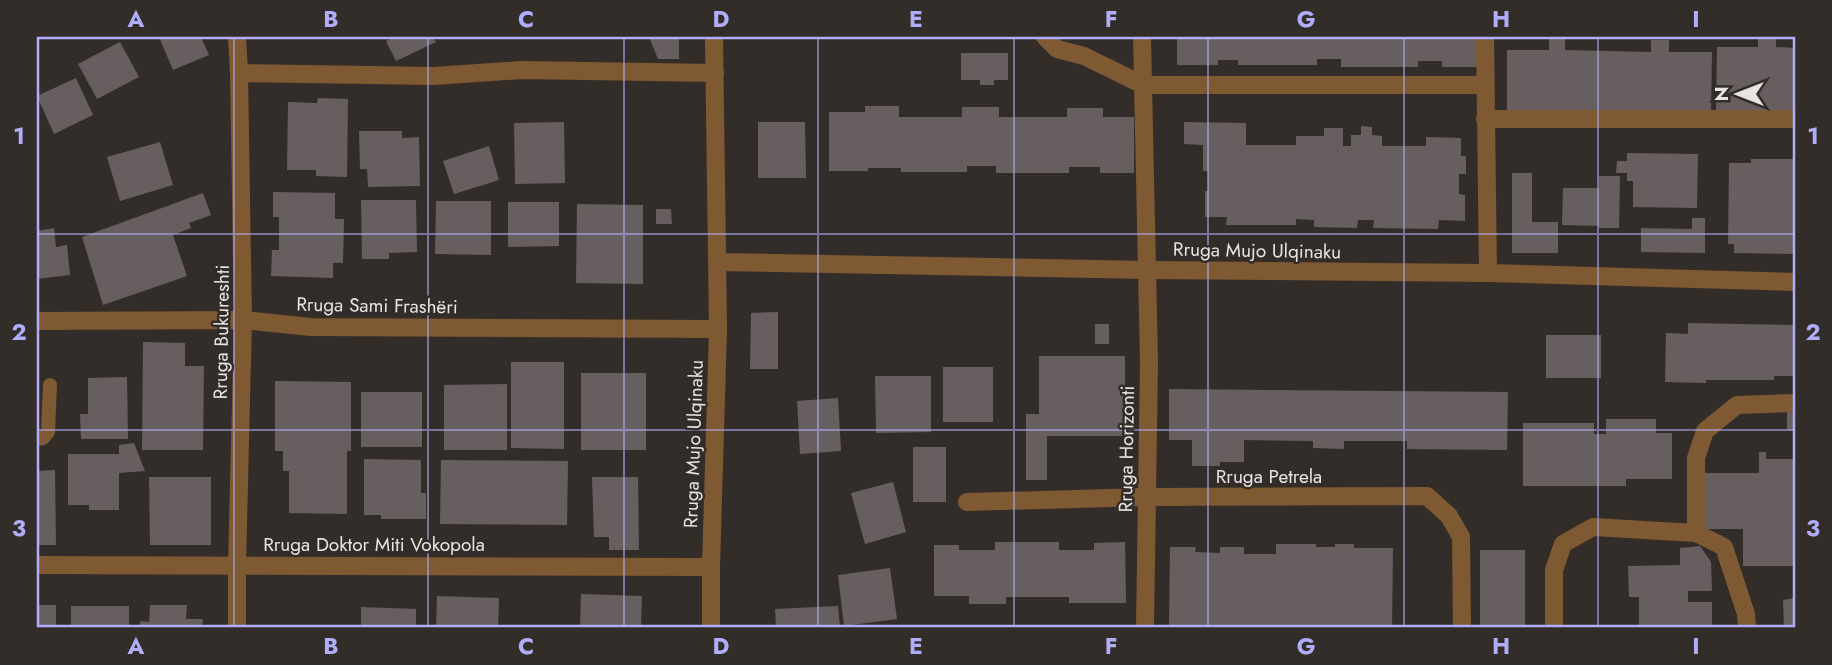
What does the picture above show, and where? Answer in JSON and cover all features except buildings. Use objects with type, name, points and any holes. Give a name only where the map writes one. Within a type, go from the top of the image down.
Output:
[{"type":"street","name":"Rruga Bukureshti","points":[[237,37],[243,320],[237,628]]},
{"type":"street","name":"Rruga Mujo Ulqinaku","points":[[710,628],[718,329],[714,37]]},
{"type":"street","points":[[1045,37],[1056,48],[1084,56],[1143,85],[1485,86]]},
{"type":"street","name":"Rruga Horizonti","points":[[1142,37],[1149,362],[1145,628]]},
{"type":"street","points":[[1485,37],[1488,273]]},
{"type":"street","points":[[239,73],[433,76],[522,70],[715,73]]},
{"type":"street","points":[[1485,119],[1795,119]]},
{"type":"street","name":"Rruga Mujo Ulqinaku","points":[[718,262],[1488,273],[1795,282]]},
{"type":"street","name":"Rruga Sami Frashëri","points":[[37,321],[243,320],[311,327],[718,329]]},
{"type":"street","points":[[1696,533],[1696,458],[1705,431],[1737,405],[1795,403]]},
{"type":"street","name":"Rruga Petrela","points":[[967,502],[1146,497],[1427,496],[1449,516],[1461,537],[1462,628]]},
{"type":"street","points":[[1554,628],[1554,570],[1563,544],[1593,527],[1696,533],[1724,547],[1746,614],[1747,628]]},
{"type":"street","name":"Rruga Doktor Miti Vokopola","points":[[37,565],[710,567]]},
{"type":"lane","points":[[37,439],[43,438],[48,432],[50,385]]}]
